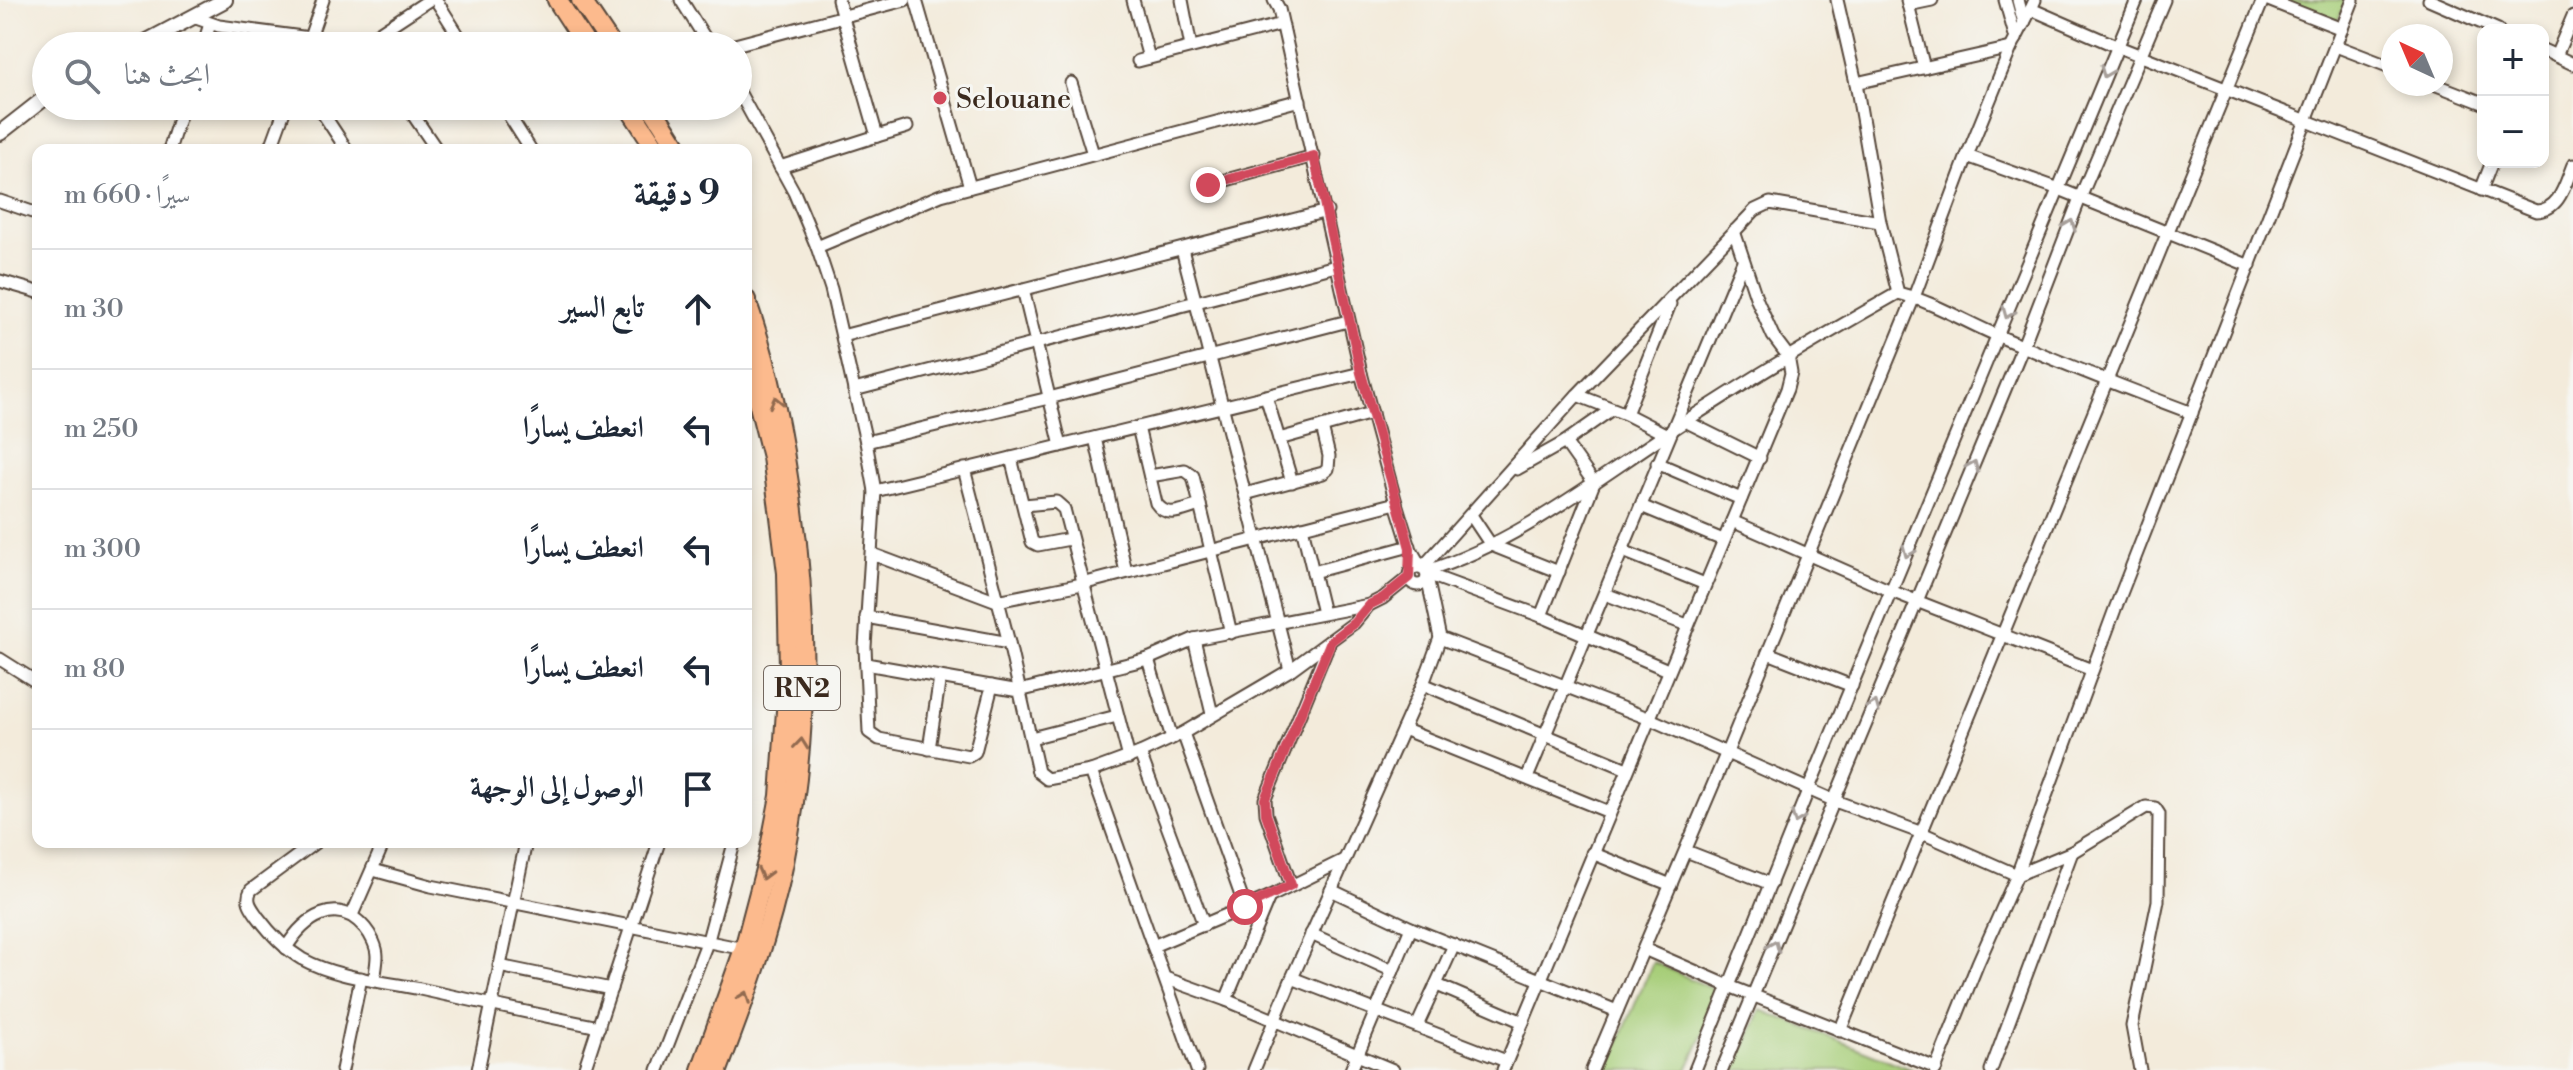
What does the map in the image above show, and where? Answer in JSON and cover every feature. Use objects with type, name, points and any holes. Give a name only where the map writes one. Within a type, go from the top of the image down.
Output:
[{"type":"highway","points":[[557,0],[578,32]]},
{"type":"highway","points":[[581,0],[603,32]]},
{"type":"highway","points":[[637,120],[653,144]]},
{"type":"highway","points":[[660,120],[675,144]]},
{"type":"highway","name":"RN2","points":[[718,1070],[759,956],[774,904],[795,797],[802,730],[802,611],[796,520],[780,421],[752,319]]},
{"type":"highway","name":"RN2","points":[[701,1070],[744,949],[768,858],[780,796],[789,668],[787,573],[772,457],[752,378]]},
{"type":"street","points":[[165,32],[225,0]]},
{"type":"street","points":[[312,32],[323,0]]},
{"type":"street","points":[[382,32],[429,0]]},
{"type":"street","points":[[436,0],[456,32]]},
{"type":"street","points":[[681,0],[701,32]]},
{"type":"street","points":[[838,0],[877,136]]},
{"type":"street","points":[[752,40],[905,0]]},
{"type":"street","points":[[916,0],[970,187]]},
{"type":"street","points":[[1133,0],[1143,60],[1282,24]]},
{"type":"street","points":[[1182,0],[1191,47]]},
{"type":"street","points":[[1837,0],[1856,83],[1880,222],[1898,293]]},
{"type":"street","points":[[1924,68],[1907,3],[1932,0]]},
{"type":"street","points":[[2005,0],[2014,44]]},
{"type":"street","points":[[2018,0],[2024,23]]},
{"type":"street","points":[[1695,1070],[2137,0]]},
{"type":"street","points":[[1722,1070],[2164,0]]},
{"type":"street","points":[[1840,1031],[2167,232],[2266,0],[2342,29]]},
{"type":"street","points":[[1644,949],[1936,1069],[2017,875],[2092,670],[2353,0]]},
{"type":"street","points":[[2429,0],[2484,24]]},
{"type":"street","points":[[1254,1070],[1423,684],[1440,638],[1434,602],[1410,547],[1361,373],[1279,3]]},
{"type":"street","points":[[1592,1070],[1768,653],[1914,297],[1967,156],[2033,4],[2116,46],[2536,211],[2544,211],[2556,202],[2573,165]]},
{"type":"street","points":[[2556,56],[2573,16]]},
{"type":"street","points":[[193,17],[210,24],[254,32]]},
{"type":"street","points":[[207,32],[210,24]]},
{"type":"street","points":[[1856,83],[2014,44]]},
{"type":"street","points":[[2336,46],[2381,63]]},
{"type":"street","points":[[2549,53],[2573,64]]},
{"type":"street","points":[[1071,83],[1093,154]]},
{"type":"street","points":[[2453,91],[2477,101]]},
{"type":"street","points":[[817,247],[900,210],[970,187],[1300,100]]},
{"type":"street","points":[[0,133],[32,108]]},
{"type":"street","points":[[752,116],[817,247],[831,289],[866,442],[875,491],[866,617],[867,727],[872,736],[973,755],[992,686]]},
{"type":"street","points":[[171,144],[179,120]]},
{"type":"street","points":[[272,144],[281,120]]},
{"type":"street","points":[[327,120],[343,144]]},
{"type":"street","points":[[418,120],[433,144]]},
{"type":"street","points":[[512,120],[527,144]]},
{"type":"street","points":[[780,167],[907,127]]},
{"type":"street","points":[[1208,185],[1314,156]]},
{"type":"street","points":[[1967,156],[2059,189],[2250,266]]},
{"type":"street","points":[[2481,190],[2490,168]]},
{"type":"street","points":[[0,201],[32,212]]},
{"type":"street","points":[[1420,575],[1577,395],[1755,210],[1770,203],[1880,222]]},
{"type":"street","points":[[842,336],[1327,211]]},
{"type":"street","points":[[1292,978],[1417,1026],[1504,1066],[1787,389],[1791,373],[1788,356],[1773,336],[1734,231]]},
{"type":"street","points":[[1182,249],[1290,670]]},
{"type":"street","points":[[1527,778],[1743,261]]},
{"type":"street","points":[[854,390],[1336,266]]},
{"type":"street","points":[[0,281],[32,290]]},
{"type":"street","points":[[1023,289],[1061,446]]},
{"type":"street","points":[[964,469],[1009,643],[1038,772],[1041,776],[1055,779],[1091,771],[1178,736],[1290,670],[1354,623],[1369,605],[1420,575],[1491,545],[1594,483],[1788,356],[1898,293],[1914,297],[2107,382],[2192,413]]},
{"type":"street","points":[[1626,414],[1671,299]]},
{"type":"street","points":[[866,442],[1348,321]]},
{"type":"street","points":[[875,491],[1361,373]]},
{"type":"street","points":[[1577,395],[1670,432]]},
{"type":"street","points":[[1266,396],[1292,482]]},
{"type":"street","points":[[1506,475],[1565,442],[1612,409]]},
{"type":"street","points":[[1279,439],[1372,413]]},
{"type":"street","points":[[1687,422],[1760,458]]},
{"type":"street","points":[[1138,427],[1156,503],[1165,512],[1200,505]]},
{"type":"street","points":[[1245,494],[1328,469],[1329,456],[1322,427]]},
{"type":"street","points":[[1095,438],[1126,572]]},
{"type":"street","points":[[1565,442],[1594,483]]},
{"type":"street","points":[[1011,458],[1030,539],[1035,544],[1070,539]]},
{"type":"street","points":[[1657,463],[1741,499]]},
{"type":"street","points":[[1150,476],[1188,471],[1193,476],[1231,633]]},
{"type":"street","points":[[1541,616],[1594,483]]},
{"type":"street","points":[[1024,505],[1051,501],[1060,504],[1117,716],[1204,925]]},
{"type":"street","points":[[872,554],[997,601],[1082,584],[1396,503]]},
{"type":"street","points":[[1641,506],[1723,540]]},
{"type":"street","points":[[1471,515],[1491,545],[1559,572]]},
{"type":"street","points":[[1732,521],[1916,602],[2092,670]]},
{"type":"street","points":[[1302,527],[1323,613]]},
{"type":"street","points":[[1313,572],[1410,547]]},
{"type":"street","points":[[1623,551],[1705,584]]},
{"type":"street","points":[[1420,575],[1541,616],[1668,670]]},
{"type":"street","points":[[1605,594],[1687,625]]},
{"type":"street","points":[[866,664],[1019,691],[1148,659],[1194,639],[1369,605]]},
{"type":"street","points":[[866,617],[1009,643]]},
{"type":"street","points":[[1440,638],[1650,719],[1835,801],[1922,833],[2017,875],[2072,852],[2146,807],[2155,808],[2159,814],[2158,901],[2132,1026],[2141,1069]]},
{"type":"street","points":[[1194,639],[1212,714]]},
{"type":"street","points":[[1291,885],[1266,814],[1265,799],[1331,641]]},
{"type":"street","points":[[1768,653],[1852,686]]},
{"type":"street","points":[[0,659],[32,679]]},
{"type":"street","points":[[1148,659],[1245,907]]},
{"type":"street","points":[[929,749],[940,677]]},
{"type":"street","points":[[1423,684],[1627,769]]},
{"type":"street","points":[[1031,738],[1117,716]]},
{"type":"street","points":[[1403,729],[1609,812]]},
{"type":"street","points":[[1091,771],[1197,1070]]},
{"type":"street","points":[[308,848],[247,896],[260,919],[286,948],[321,968],[599,1027]]},
{"type":"street","points":[[352,915],[382,848]]},
{"type":"street","points":[[478,1070],[525,848]]},
{"type":"street","points":[[584,1070],[657,848]]},
{"type":"street","points":[[658,1070],[708,940],[733,848]]},
{"type":"street","points":[[1686,851],[1771,884]]},
{"type":"street","points":[[1991,1070],[2072,852]]},
{"type":"street","points":[[1592,853],[1671,885]]},
{"type":"street","points":[[1153,946],[1269,897],[1344,860]]},
{"type":"street","points":[[373,870],[431,886],[744,949]]},
{"type":"street","points":[[1331,890],[1411,928],[1617,1011]]},
{"type":"street","points":[[1226,1000],[1269,897]]},
{"type":"street","points":[[286,948],[297,930],[325,912],[352,915],[367,930],[378,953],[374,981]]},
{"type":"street","points":[[1351,1070],[1411,928]]},
{"type":"street","points":[[1311,934],[1393,971]]},
{"type":"street","points":[[1417,1026],[1454,945]]},
{"type":"street","points":[[499,966],[611,989]]},
{"type":"street","points":[[342,1070],[361,978]]},
{"type":"street","points":[[1165,978],[1226,1000],[1393,1070]]},
{"type":"street","points":[[1437,985],[1523,1022]]},
{"type":"green space","points":[[2283,0],[2346,0],[2338,21]]},
{"type":"green space","points":[[1653,962],[1722,993],[1687,1070],[1607,1070]]},
{"type":"green space","points":[[1761,1010],[1913,1070],[1734,1070]]},
{"type":"place","name":"Selouane","points":[[940,98]]},
{"type":"route","points":[[1208,185],[1314,156],[1361,373],[1410,548],[1409,577],[1369,605],[1354,623],[1331,641],[1265,799],[1266,814],[1291,885],[1245,907]]}]
